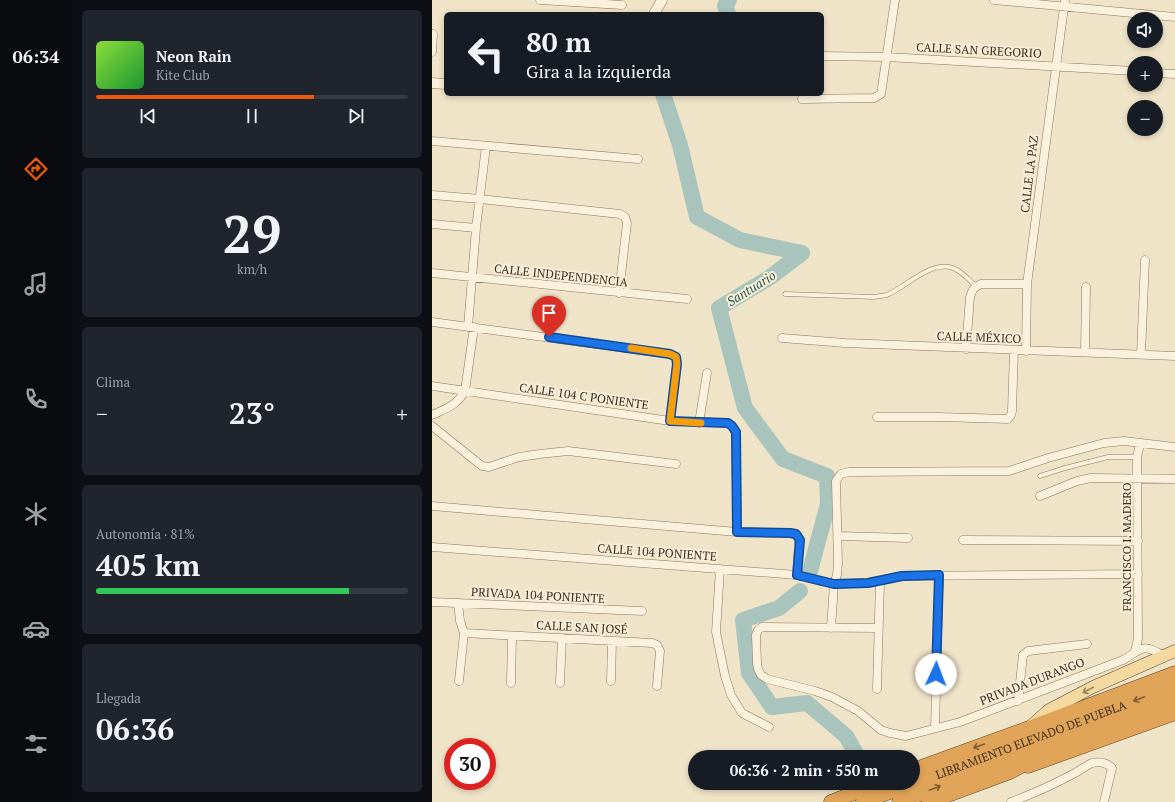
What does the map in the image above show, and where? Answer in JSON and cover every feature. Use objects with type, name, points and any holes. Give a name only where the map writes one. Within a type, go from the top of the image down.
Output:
[{"type":"highway","points":[[920,767],[1175,673]]},
{"type":"highway","name":"LIBRAMIENTO ELEVADO DE PUEBLA","points":[[863,802],[1175,685]]},
{"type":"highway","name":"LIBRAMIENTO ELEVADO DE PUEBLA","points":[[898,802],[1175,698]]},
{"type":"highway","points":[[1010,772],[1060,747],[1175,705]]},
{"type":"highway","points":[[929,802],[1175,713]]},
{"type":"highway","points":[[831,802],[861,790]]},
{"type":"main road","points":[[1029,728],[1049,710],[1093,687],[1175,651]]},
{"type":"street","points":[[540,0],[622,5]]},
{"type":"street","points":[[655,12],[662,0]]},
{"type":"street","points":[[802,99],[874,98],[881,94],[895,0]]},
{"type":"street","points":[[994,0],[1064,3],[1175,17]]},
{"type":"street","name":"CALLE LA PAZ","points":[[1026,351],[1027,284],[1064,3]]},
{"type":"street","points":[[432,52],[433,34]]},
{"type":"street","name":"CALLE SAN GREGORIO","points":[[824,56],[887,57],[1127,71]]},
{"type":"street","points":[[1163,73],[1175,74]]},
{"type":"street","points":[[432,83],[444,84]]},
{"type":"street","points":[[432,141],[638,159]]},
{"type":"street","points":[[432,415],[455,404],[465,391],[471,327],[476,228],[486,146]]},
{"type":"street","points":[[432,195],[620,214],[625,217],[627,223],[619,293]]},
{"type":"street","points":[[432,224],[476,228]]},
{"type":"street","points":[[1141,354],[1145,260]]},
{"type":"street","name":"CALLE INDEPENDENCIA","points":[[432,273],[687,299]]},
{"type":"street","points":[[966,349],[974,288],[981,284],[1027,284]]},
{"type":"street","points":[[1085,352],[1086,287]]},
{"type":"street","points":[[432,322],[670,354],[676,357],[677,364],[670,421]]},
{"type":"street","name":"CALLE MÉXICO","points":[[782,338],[845,343],[966,349],[1175,356]]},
{"type":"street","points":[[877,416],[939,416],[1008,419],[1012,411],[1014,350]]},
{"type":"street","points":[[699,423],[707,373]]},
{"type":"street","name":"CALLE 104 C PONIENTE","points":[[432,386],[670,421],[728,423],[736,432],[737,532]]},
{"type":"street","points":[[432,426],[482,466],[489,468],[520,457],[568,451],[676,464]]},
{"type":"street","points":[[878,628],[831,628],[834,584],[838,564],[836,481],[841,474],[849,472],[1009,471],[1048,458],[1104,443],[1124,441],[1175,447]]},
{"type":"street","name":"FRANCISCO I. MADERO","points":[[1135,651],[1138,639],[1137,457],[1140,444]]},
{"type":"street","points":[[1040,496],[1077,481],[1090,478],[1175,479]]},
{"type":"street","points":[[432,506],[737,532],[796,534],[800,540],[797,575]]},
{"type":"street","points":[[838,536],[908,538]]},
{"type":"street","points":[[963,540],[1138,541]]},
{"type":"street","name":"CALLE 104 PONIENTE","points":[[432,547],[797,575],[834,584],[868,583],[902,576],[1138,574]]},
{"type":"street","points":[[720,569],[716,632],[730,695],[742,713],[769,727]]},
{"type":"street","points":[[935,728],[939,575]]},
{"type":"street","points":[[877,689],[880,581]]},
{"type":"street","name":"PRIVADA 104 PONIENTE","points":[[432,602],[642,612]]},
{"type":"street","points":[[458,603],[460,621],[464,633],[459,681]]},
{"type":"street","name":"PRIVADA DURANGO","points":[[831,628],[762,627],[758,630],[756,635],[758,669],[761,675],[767,680],[815,691],[832,698],[858,712],[881,730],[906,736],[960,722],[986,711],[1018,701],[1123,660],[1135,651]]},
{"type":"street","name":"CALLE SAN JOSÉ","points":[[464,633],[652,643],[657,645],[660,651],[657,686]]},
{"type":"street","points":[[511,684],[512,636]]},
{"type":"street","points":[[560,683],[562,638]]},
{"type":"street","points":[[611,681],[612,641]]},
{"type":"street","points":[[1018,701],[1023,655],[1028,651],[1087,644]]},
{"type":"street","points":[[1135,651],[1152,648],[1164,656]]},
{"type":"street","points":[[1011,802],[1041,791],[1082,770],[1091,763],[1102,762],[1112,768],[1104,802]]},
{"type":"lane","points":[[785,294],[874,297],[886,295],[921,274],[934,268],[947,266],[956,269],[974,288]]},
{"type":"lane","points":[[1040,476],[1108,457],[1137,457]]},
{"type":"waterway","name":"Santuario","points":[[727,12],[725,6],[729,0]]},
{"type":"waterway","name":"Santuario","points":[[664,96],[680,145],[697,217],[740,240],[802,253],[769,278],[719,308],[745,408],[783,459],[827,476],[828,504],[810,571]]},
{"type":"waterway","name":"Santuario","points":[[800,591],[779,608],[743,620],[749,673],[772,707],[807,703],[846,736],[854,750]]},
{"type":"slow traffic","points":[[631,348],[670,354],[676,357],[677,364],[670,421],[701,423]]},
{"type":"route","points":[[549,337],[670,354],[676,357],[677,364],[670,421],[728,423],[732,426],[736,432],[737,532],[796,534],[800,540],[797,575],[834,584],[868,583],[902,576],[939,575],[936,674]]}]
